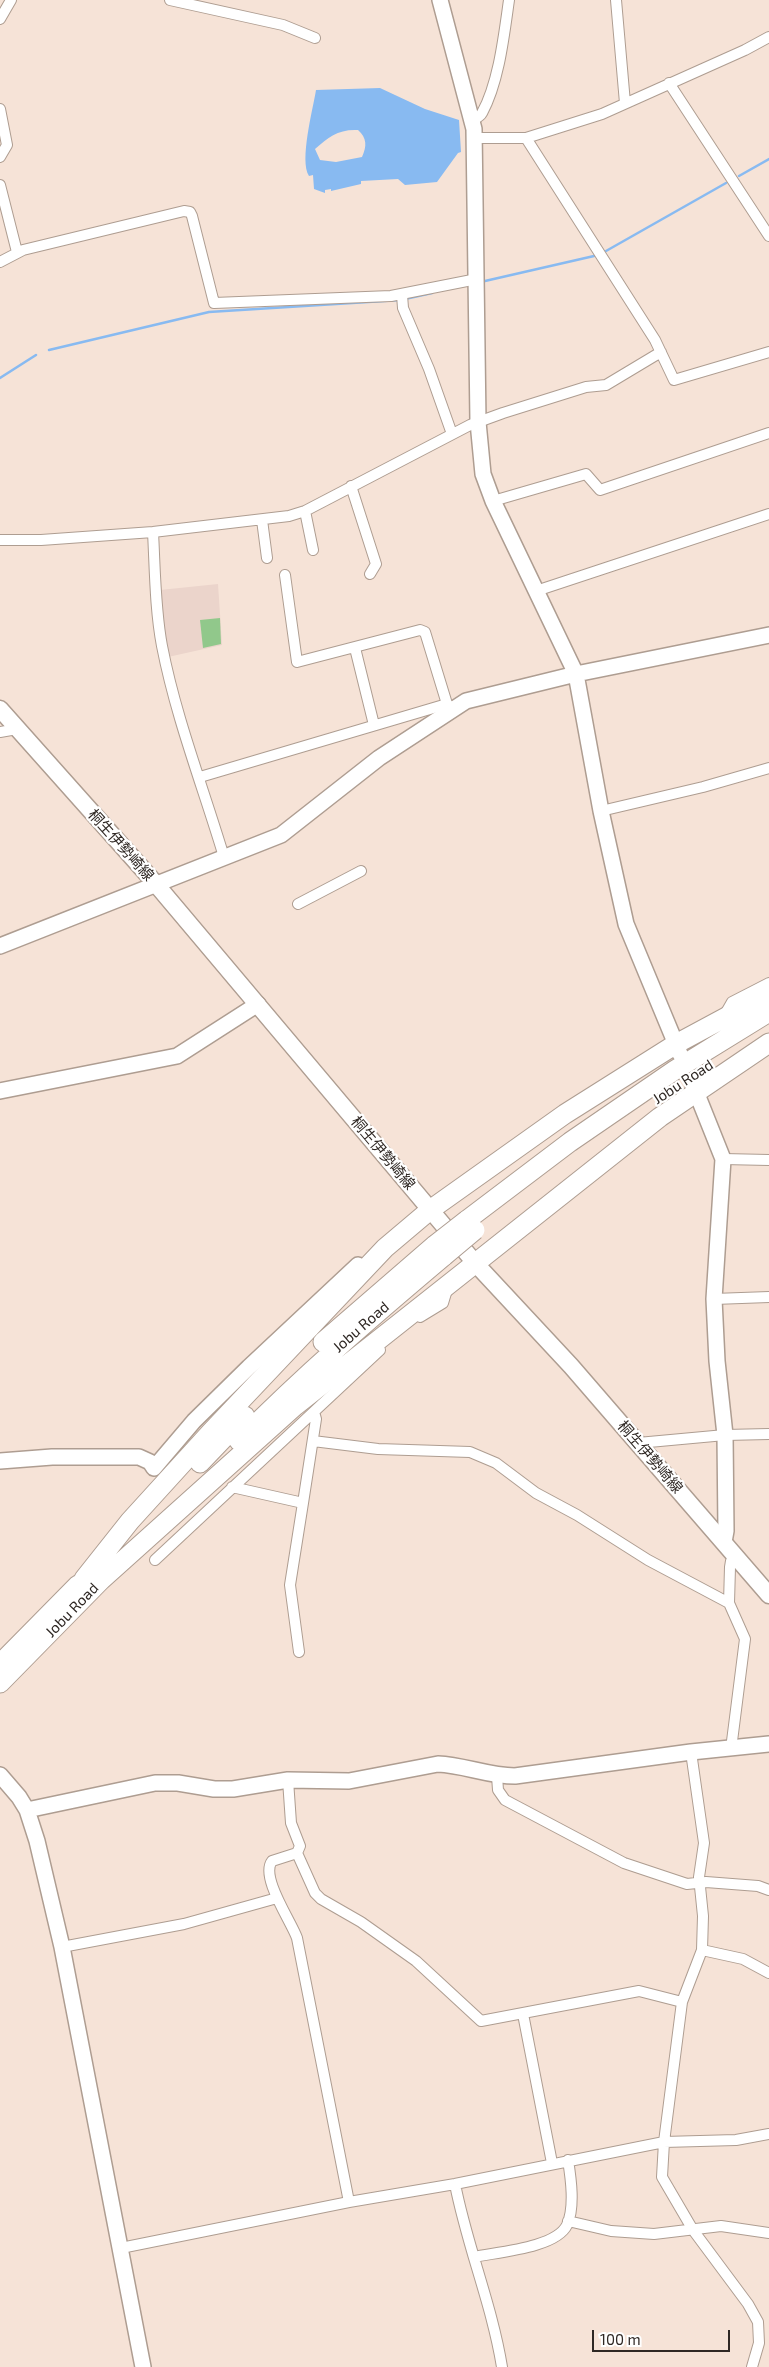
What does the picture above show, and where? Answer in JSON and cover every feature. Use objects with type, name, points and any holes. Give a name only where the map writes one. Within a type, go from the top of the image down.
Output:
[{"type":"highway","points":[[92,1580],[130,1521],[211,1432],[385,1248],[430,1210],[565,1114],[678,1049],[722,1019],[769,994]]},
{"type":"highway","name":"Jobu Road","points":[[0,1683],[92,1580],[275,1386],[356,1313],[440,1250],[570,1142],[675,1070],[769,1012]]},
{"type":"highway","name":"Jobu Road","points":[[471,1225],[684,1080],[769,1027]]},
{"type":"highway","points":[[92,1580],[295,1406],[444,1286],[476,1264],[695,1088],[769,1043]]},
{"type":"highway","name":"Jobu Road","points":[[0,1664],[92,1580]]},
{"type":"main road","name":"桐生伊勢崎線","points":[[0,709],[155,883],[476,1264],[571,1366],[769,1595]]},
{"type":"street","points":[[0,20],[11,0]]},
{"type":"street","points":[[170,0],[283,25],[315,38]]},
{"type":"street","points":[[440,0],[472,120],[475,138],[478,422],[481,467],[493,501],[576,674],[601,811],[626,924],[678,1049]]},
{"type":"street","points":[[472,120],[482,114],[493,82],[504,35],[509,0]]},
{"type":"street","points":[[616,0],[625,103]]},
{"type":"street","points":[[475,138],[526,138],[602,114],[745,50],[769,37]]},
{"type":"street","points":[[669,83],[769,236]]},
{"type":"street","points":[[0,109],[7,144],[0,157]]},
{"type":"street","points":[[526,138],[655,340],[671,377],[678,380],[769,352]]},
{"type":"street","points":[[0,185],[17,252]]},
{"type":"street","points":[[0,262],[17,252],[184,211],[190,212],[192,216],[214,303],[402,295],[477,279]]},
{"type":"street","points":[[402,295],[403,308],[429,369],[452,434]]},
{"type":"street","points":[[0,540],[41,540],[153,532],[262,520],[305,511],[478,422],[586,387],[606,384],[660,352]]},
{"type":"street","points":[[493,501],[586,474],[600,490],[769,433]]},
{"type":"street","points":[[351,486],[376,564],[370,574]]},
{"type":"street","points":[[305,511],[313,550]]},
{"type":"street","points":[[536,591],[769,514]]},
{"type":"street","points":[[262,520],[267,558]]},
{"type":"street","points":[[153,532],[162,646],[191,757],[200,778],[224,857]]},
{"type":"street","points":[[285,575],[297,662],[420,630],[425,632],[450,707]]},
{"type":"street","points":[[200,778],[374,725],[450,707],[480,696],[576,674],[769,635]]},
{"type":"street","points":[[355,648],[374,725]]},
{"type":"street","points":[[0,946],[155,883],[281,835],[379,758],[450,707]]},
{"type":"street","points":[[0,732],[17,729]]},
{"type":"street","points":[[601,811],[703,787],[769,768]]},
{"type":"street","points":[[298,904],[361,871]]},
{"type":"street","points":[[722,1019],[732,1002],[769,983]]},
{"type":"street","points":[[0,1091],[177,1056],[258,1004]]},
{"type":"street","points":[[727,1070],[746,1068],[769,1054]]},
{"type":"street","points":[[695,1088],[723,1159],[714,1299],[717,1361],[725,1435],[726,1530],[724,1542]]},
{"type":"street","points":[[723,1159],[769,1160]]},
{"type":"street","points":[[0,1460],[52,1456],[138,1457],[150,1462],[154,1468],[194,1421],[249,1367],[367,1256],[385,1248]]},
{"type":"street","points":[[155,1560],[362,1366],[422,1315],[443,1303],[446,1293],[444,1286]]},
{"type":"street","points":[[714,1299],[769,1297]]},
{"type":"street","points":[[299,1652],[290,1585],[313,1441],[316,1419],[314,1412]]},
{"type":"street","points":[[638,1443],[725,1435],[769,1434]]},
{"type":"street","points":[[313,1441],[378,1448],[470,1452],[496,1463],[536,1493],[577,1515],[648,1560],[729,1603]]},
{"type":"street","points":[[232,1487],[303,1504]]},
{"type":"street","points":[[732,1749],[745,1639],[729,1603],[730,1567],[731,1561],[736,1556]]},
{"type":"street","points":[[27,1810],[155,1782],[178,1783],[224,1790],[288,1780],[349,1781],[438,1764],[449,1764],[497,1776],[529,1775],[690,1752],[769,1744]]},
{"type":"street","points":[[690,1752],[704,1843],[699,1884],[703,1916],[702,1950],[682,2002],[664,2142],[662,2177],[693,2230],[748,2304],[758,2322],[759,2343],[752,2367]]},
{"type":"street","points":[[0,1775],[19,1797],[27,1810],[37,1840],[62,1947],[143,2367]]},
{"type":"street","points":[[497,1776],[498,1790],[503,1799],[624,1863],[687,1884],[758,1886],[769,1890]]},
{"type":"street","points":[[288,1780],[291,1823],[300,1846],[297,1853],[270,1863],[270,1878],[277,1898],[298,1938],[349,2202]]},
{"type":"street","points":[[297,1853],[315,1892],[321,1899],[361,1922],[416,1961],[481,2021],[639,1990],[682,2002]]},
{"type":"street","points":[[62,1947],[184,1924],[277,1898]]},
{"type":"street","points":[[702,1950],[743,1960],[769,1974]]},
{"type":"street","points":[[523,2014],[552,2163]]},
{"type":"street","points":[[121,2248],[664,2142],[736,2140],[769,2134]]},
{"type":"street","points":[[474,2257],[547,2242],[564,2230],[568,2221],[571,2180],[568,2160]]},
{"type":"street","points":[[455,2184],[497,2336],[502,2367]]},
{"type":"street","points":[[568,2221],[620,2232],[654,2234],[720,2226],[769,2233]]},
{"type":"shaded area","points":[[218,584],[222,645],[168,657],[160,590]]},
{"type":"green space","points":[[220,618],[221,644],[203,648],[200,620]]},
{"type":"water","points":[[380,88],[425,109],[459,120],[461,152],[458,153],[437,182],[405,185],[398,179],[361,181],[361,184],[331,191],[331,189],[325,190],[325,193],[314,189],[313,175],[309,176],[305,159],[316,90]],"holes":[[[358,130],[365,142],[362,157],[336,162],[320,160],[315,149],[329,137],[339,132]]]},
{"type":"waterway","points":[[739,176],[769,159]]},
{"type":"waterway","points":[[606,251],[726,183]]},
{"type":"waterway","points":[[485,281],[594,256]]},
{"type":"waterway","points":[[405,299],[432,293]]},
{"type":"waterway","points":[[49,350],[209,312],[400,300]]},
{"type":"waterway","points":[[0,378],[36,355]]}]
